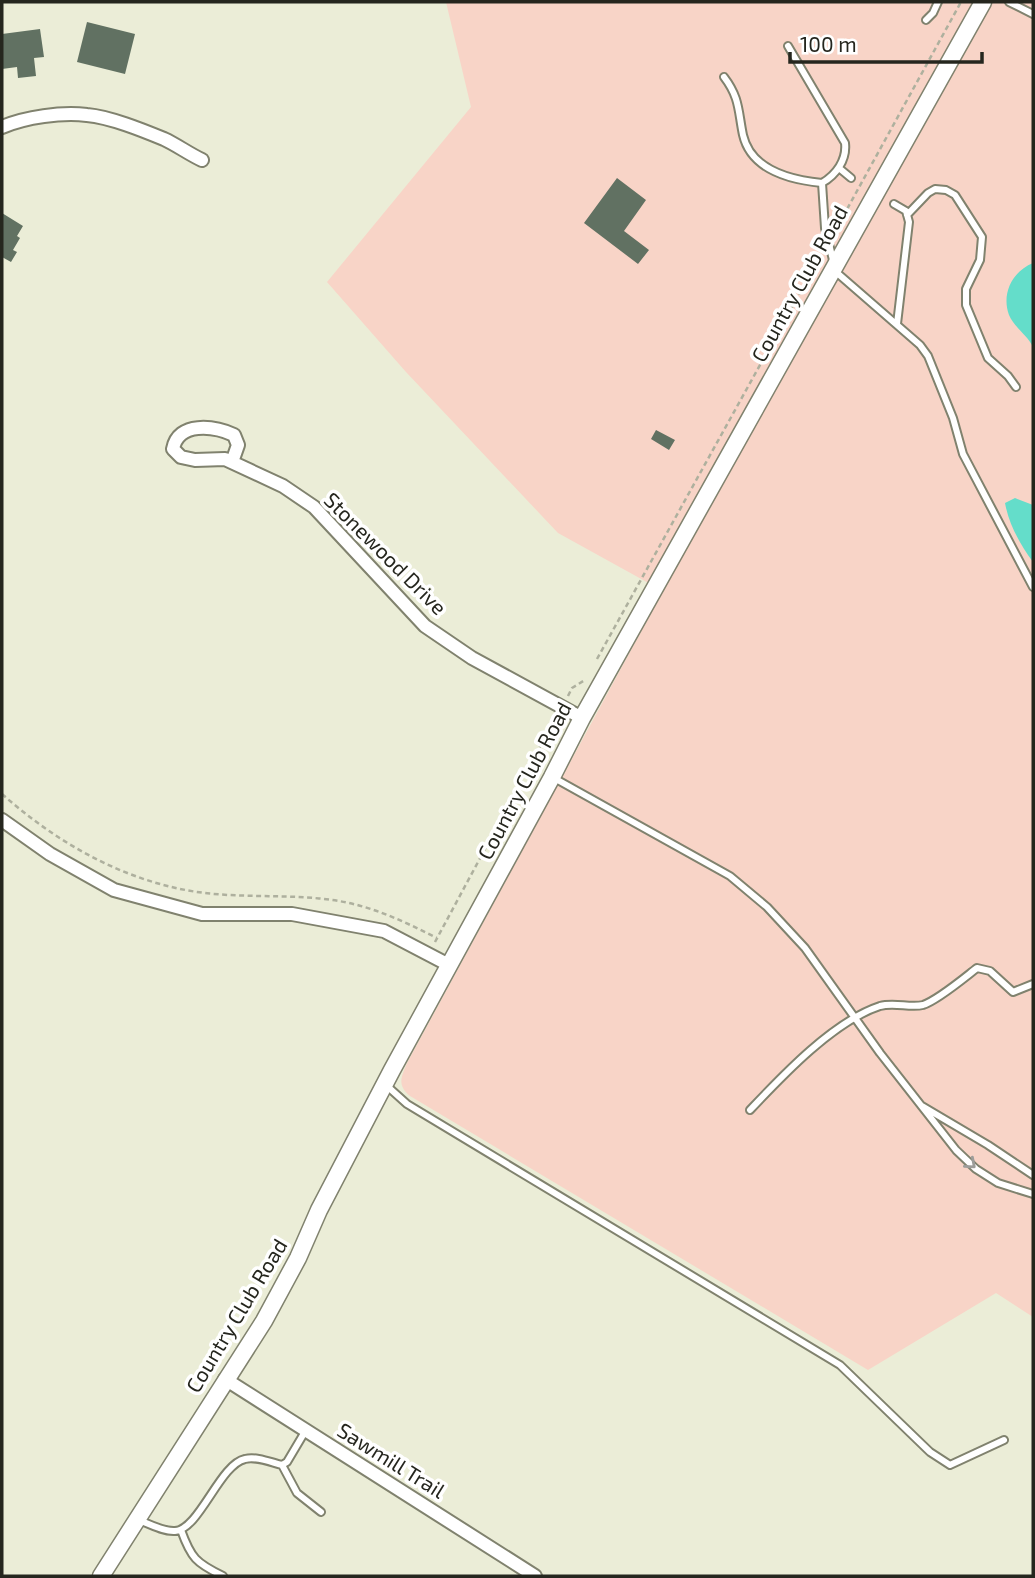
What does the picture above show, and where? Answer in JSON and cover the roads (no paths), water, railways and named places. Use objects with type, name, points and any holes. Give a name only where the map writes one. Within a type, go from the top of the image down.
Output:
[{"type":"street","name":"Country Club Road","points":[[101,1576],[264,1321],[299,1258],[319,1210],[582,718],[983,2]]},
{"type":"street","points":[[2,127],[50,116],[88,115],[167,141],[202,160]]},
{"type":"street","name":"Stonewood Drive","points":[[232,462],[237,445],[234,435],[220,429],[198,428],[184,432],[175,439],[173,449],[181,457],[195,460],[223,459],[232,462],[274,480],[314,507],[425,626],[472,658],[582,718]]},
{"type":"street","points":[[2,820],[50,854],[114,891],[202,914],[292,914],[384,931],[449,965]]},
{"type":"street","name":"Sawmill Trail","points":[[225,1379],[536,1576]]},
{"type":"lane","points":[[926,20],[938,2]]},
{"type":"lane","points":[[1009,2],[1033,14]]},
{"type":"lane","points":[[788,46],[845,143],[846,152],[839,168],[822,183]]},
{"type":"lane","points":[[724,78],[735,91],[748,150],[760,163],[775,173],[822,183]]},
{"type":"lane","points":[[839,168],[852,178]]},
{"type":"lane","points":[[822,183],[825,228],[836,272],[897,324],[928,356],[953,418],[963,454],[1033,587]]},
{"type":"lane","points":[[907,215],[928,193],[935,189],[946,190],[955,195],[982,237],[980,260],[966,289],[966,305],[988,358],[1016,387]]},
{"type":"lane","points":[[894,204],[906,211],[909,222],[897,324]]},
{"type":"lane","points":[[552,777],[730,876],[767,907],[805,948],[956,1150],[976,1169],[998,1183],[1033,1194]]},
{"type":"lane","points":[[750,1110],[795,1062],[855,1018],[882,1005],[923,1005],[977,968],[990,971],[1013,992],[1033,984]]},
{"type":"lane","points":[[385,1085],[407,1104],[839,1365],[930,1452],[950,1465],[1004,1440]]},
{"type":"lane","points":[[919,1104],[988,1144],[1033,1175]]},
{"type":"lane","points":[[137,1519],[172,1532],[181,1530],[203,1506],[230,1468],[242,1459],[255,1458],[282,1465],[287,1462],[306,1430]]},
{"type":"lane","points":[[282,1465],[297,1493],[321,1512]]},
{"type":"lane","points":[[181,1530],[190,1552],[203,1566],[223,1576]]},
{"type":"water","points":[[1033,263],[1033,347],[1011,319],[1007,299],[1010,284],[1015,277]]},
{"type":"water","points":[[1015,498],[1033,505],[1033,562],[1009,519],[1005,503]]}]
